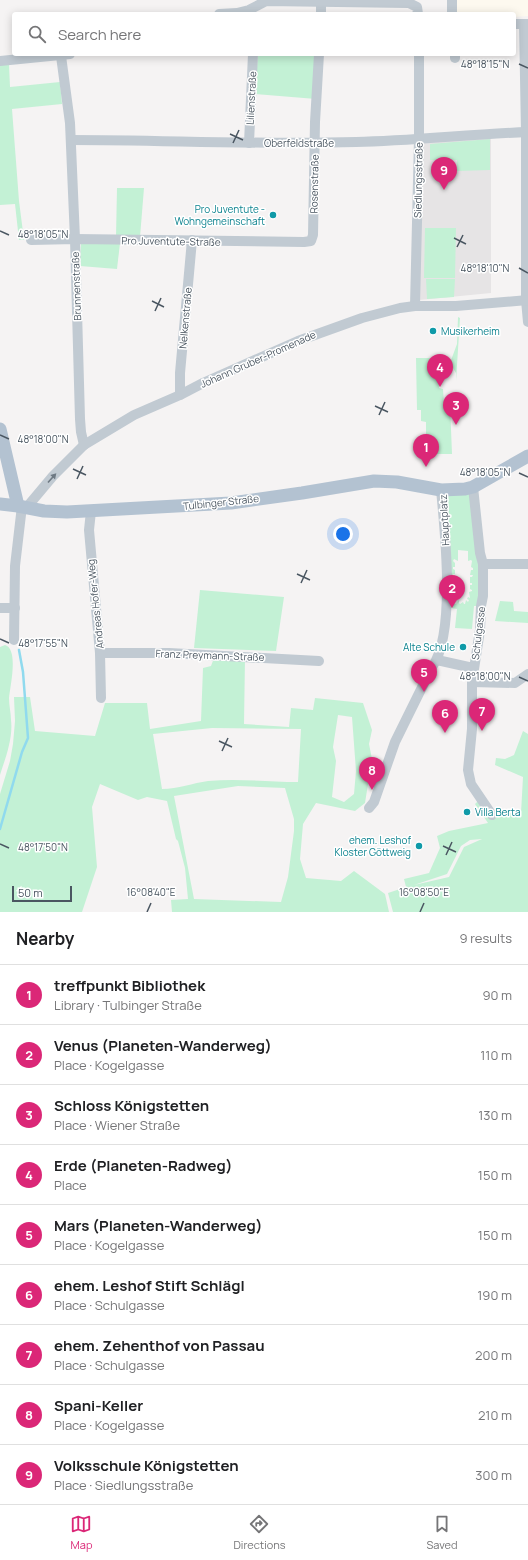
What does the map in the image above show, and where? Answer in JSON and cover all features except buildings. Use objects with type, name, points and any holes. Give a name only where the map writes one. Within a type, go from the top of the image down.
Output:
[{"type":"main road","points":[[0,428],[22,506]]},
{"type":"main road","points":[[473,487],[528,456]]},
{"type":"main road","name":"Tulbinger Straße","points":[[0,504],[22,506],[44,511],[91,511],[231,503],[307,493],[374,481],[397,482],[441,490]]},
{"type":"main road","name":"Hauptplatz","points":[[441,490],[465,489],[473,487]]},
{"type":"street","points":[[452,0],[452,12]]},
{"type":"street","points":[[241,12],[255,10],[266,1],[410,3],[414,4],[417,12]]},
{"type":"street","points":[[321,2],[321,12]]},
{"type":"street","points":[[522,24],[527,132],[528,322]]},
{"type":"street","points":[[0,61],[54,56]]},
{"type":"street","name":"Brunnenstraße","points":[[65,56],[70,123],[75,239],[80,412],[81,432],[84,445]]},
{"type":"street","name":"Lilienstraße","points":[[249,143],[253,56]]},
{"type":"street","name":"Rosenstraße","points":[[311,241],[313,235],[315,122],[319,56]]},
{"type":"street","name":"Siedlungsstraße","points":[[415,306],[419,139],[419,56]]},
{"type":"street","name":"Oberfeldstraße","points":[[70,140],[315,143],[419,139],[527,132]]},
{"type":"street","name":"Pro Juventute-Straße","points":[[31,240],[192,240],[235,242],[311,241]]},
{"type":"street","name":"Nelkenstraße","points":[[180,395],[180,373],[192,240]]},
{"type":"street","name":"Johann Gruber-Promenade","points":[[22,506],[84,445],[134,415],[180,395],[204,382],[291,344],[341,325],[384,312],[415,306],[456,306],[527,300]]},
{"type":"street","points":[[473,487],[480,553],[483,564],[528,564]]},
{"type":"street","name":"Hauptplatz","points":[[368,808],[374,802],[395,742],[432,667],[437,660],[444,623],[447,556],[441,490]]},
{"type":"street","points":[[14,640],[15,566],[22,506]]},
{"type":"street","name":"Andreas Hofer-Weg","points":[[91,511],[89,530],[100,653],[101,698]]},
{"type":"street","name":"Schulgasse","points":[[483,564],[483,596],[480,606],[480,630],[472,682],[472,729],[468,770],[471,784],[492,815]]},
{"type":"street","points":[[0,608],[15,608]]},
{"type":"street","name":"Franz Preymann-Straße","points":[[100,653],[169,653],[319,660]]},
{"type":"street","points":[[437,660],[474,668]]},
{"type":"street","points":[[472,682],[515,683],[528,674]]},
{"type":"shaded area","points":[[457,0],[528,0],[528,16],[516,17],[516,12],[457,12]]},
{"type":"shaded area","points":[[491,133],[491,293],[419,300],[419,139]]},
{"type":"green space","points":[[258,56],[319,56],[316,99],[255,94]]},
{"type":"green space","points":[[9,64],[10,87],[60,82],[62,104],[12,109],[19,201],[24,240],[19,240],[15,204],[0,205],[0,65]]},
{"type":"green space","points":[[490,139],[490,170],[457,171],[457,160],[430,160],[430,144]]},
{"type":"green space","points":[[117,188],[144,188],[140,237],[116,237]]},
{"type":"green space","points":[[425,228],[456,228],[455,278],[424,278]]},
{"type":"green space","points":[[81,243],[120,243],[117,269],[80,266]]},
{"type":"green space","points":[[426,279],[455,279],[454,297],[427,299]]},
{"type":"green space","points":[[458,317],[460,318],[456,381],[456,373],[450,363],[457,344]]},
{"type":"green space","points":[[416,358],[447,358],[439,374],[439,388],[443,389],[444,404],[450,404],[452,454],[426,454],[426,422],[421,421],[421,410],[417,410]]},
{"type":"green space","points":[[473,487],[480,553],[481,606],[474,606],[472,629],[455,628],[457,609],[451,608],[441,490]],"holes":[[[458,550],[468,551],[468,561],[472,561],[471,567],[473,568],[470,575],[473,575],[470,577],[470,583],[472,583],[472,585],[470,585],[470,589],[472,591],[469,592],[470,598],[468,597],[467,599],[469,600],[468,602],[466,600],[465,604],[463,602],[460,604],[459,600],[456,604],[452,604],[452,589],[454,589],[452,582],[455,582],[455,577],[452,576],[455,574],[455,570],[453,569],[453,567],[455,567],[455,563],[453,561],[454,559],[458,561]]]},
{"type":"green space","points":[[200,590],[284,597],[276,651],[194,648]]},
{"type":"green space","points":[[500,601],[513,602],[514,611],[528,612],[528,623],[495,621]]},
{"type":"green space","points":[[5,645],[12,653],[13,661],[9,698],[11,729],[8,749],[0,775],[0,647]]},
{"type":"green space","points":[[214,658],[245,658],[244,724],[289,727],[291,708],[313,710],[315,698],[363,703],[372,730],[369,744],[372,759],[365,803],[355,811],[316,803],[303,824],[300,859],[306,878],[341,881],[354,871],[385,894],[389,912],[172,912],[171,900],[188,899],[185,868],[167,801],[147,797],[138,800],[100,784],[92,807],[97,867],[82,912],[0,912],[0,794],[10,761],[13,744],[15,721],[14,697],[30,697],[35,731],[95,736],[105,703],[147,703],[150,729],[201,721],[203,668],[211,666]],"holes":[[[338,715],[352,717],[356,771],[354,794],[344,802],[332,797],[336,761],[333,747]],[[212,728],[301,729],[298,782],[219,780],[162,789],[153,734]],[[238,786],[285,788],[294,819],[294,831],[288,877],[281,902],[194,899],[174,796]]]},
{"type":"green space","points":[[523,731],[528,734],[528,912],[393,912],[388,893],[406,887],[404,879],[429,873],[440,848],[437,836],[449,831],[488,823],[475,804],[478,801],[493,813],[521,813],[523,777],[495,765],[496,758],[505,759],[514,755]],"holes":[[[482,839],[464,847],[449,877],[414,885],[447,874],[461,846],[470,840]]]},
{"type":"waterway","points":[[0,829],[22,752],[28,738],[23,672],[19,650]]},
{"type":"place","name":"Volksschule Königstetten","points":[[444,190]]},
{"type":"place","name":"Pro Juventute - Wohngemeinschaft","points":[[273,215]]},
{"type":"place","name":"Musikerheim","points":[[433,331]]},
{"type":"place","name":"Erde (Planeten-Radweg)","points":[[440,387]]},
{"type":"place","name":"Schloss Königstetten","points":[[456,425]]},
{"type":"place","name":"treffpunkt Bibliothek","points":[[426,467]]},
{"type":"place","name":"Venus (Planeten-Wanderweg)","points":[[452,608]]},
{"type":"place","name":"Alte Schule","points":[[463,647]]},
{"type":"place","name":"Mars (Planeten-Wanderweg)","points":[[424,692]]},
{"type":"place","name":"ehem. Zehenthof von Passau","points":[[482,731]]},
{"type":"place","name":"ehem. Leshof Stift Schlägl","points":[[445,733]]},
{"type":"place","name":"Spani-Keller","points":[[372,790]]},
{"type":"place","name":"Villa Berta","points":[[467,812]]},
{"type":"place","name":"ehem. Leshof Kloster Göttweig","points":[[419,846]]}]
